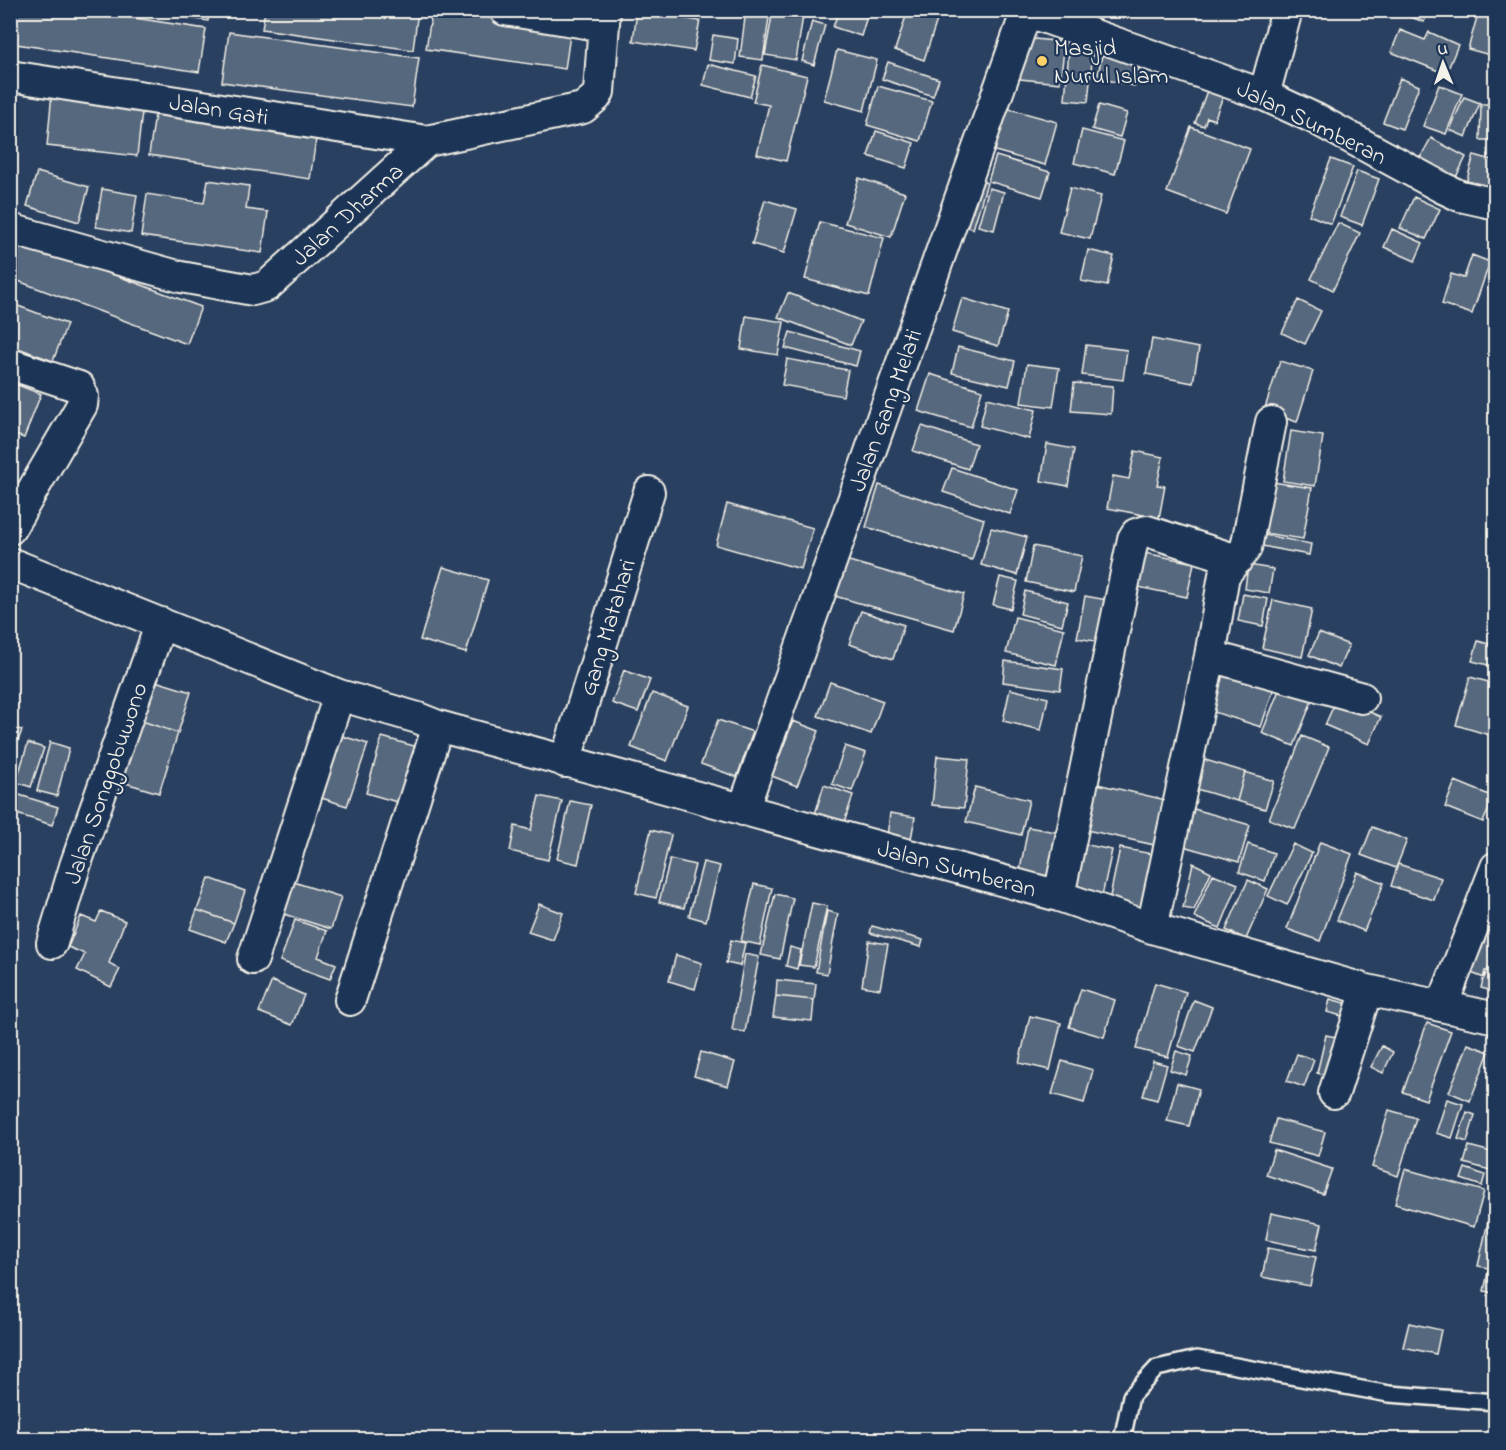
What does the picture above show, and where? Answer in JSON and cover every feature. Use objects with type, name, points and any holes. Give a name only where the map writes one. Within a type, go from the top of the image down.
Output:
[{"type":"street","points":[[427,141],[583,108],[599,92],[605,18],[505,10]]},
{"type":"street","points":[[1264,95],[1287,10]]},
{"type":"street","name":"Jalan Sumberan","points":[[1026,11],[1264,95],[1316,119],[1460,196],[1496,204]]},
{"type":"street","name":"Jalan Gang Melati","points":[[743,810],[1026,11]]},
{"type":"street","name":"Jalan Gati","points":[[10,76],[427,141]]},
{"type":"street","name":"Jalan Dharma","points":[[10,229],[181,277],[253,290],[267,286],[280,276],[427,141]]},
{"type":"street","points":[[10,364],[79,387],[83,396],[82,405],[10,529]]},
{"type":"street","points":[[1152,928],[1210,656],[1224,575],[1246,548],[1271,422]]},
{"type":"street","name":"Gang Matahari","points":[[565,762],[649,492]]},
{"type":"street","points":[[1059,896],[1133,539],[1136,534],[1147,531],[1237,560]]},
{"type":"street","name":"Jalan Sumberan","points":[[10,563],[339,694],[428,722],[565,762],[1059,896],[1152,928],[1367,990],[1496,1018]]},
{"type":"street","name":"Jalan Songgobuwono","points":[[52,944],[75,866],[161,623]]},
{"type":"street","points":[[1210,656],[1362,698]]},
{"type":"street","points":[[253,959],[339,694]]},
{"type":"street","points":[[350,1000],[428,722]]},
{"type":"street","points":[[1442,1006],[1496,867]]},
{"type":"street","points":[[1334,1093],[1367,990]]},
{"type":"lane","points":[[1122,1440],[1131,1396],[1157,1368],[1197,1359],[1389,1394],[1496,1402]]},
{"type":"building","points":[[10,10],[83,10],[206,29],[199,72],[10,43]]},
{"type":"building","points":[[141,10],[210,10],[208,21]]},
{"type":"building","points":[[265,10],[418,10],[413,50],[262,29]]},
{"type":"building","points":[[432,10],[453,10],[571,28],[565,69],[426,49]]},
{"type":"building","points":[[746,10],[770,10],[763,60],[740,57]]},
{"type":"building","points":[[773,10],[804,10],[796,60],[765,55]]},
{"type":"building","points":[[839,10],[869,10],[861,36],[833,27]]},
{"type":"building","points":[[908,10],[919,10],[938,17],[924,60],[895,50]]},
{"type":"building","points":[[1405,10],[1429,10],[1424,22],[1403,14]]},
{"type":"building","points":[[1479,10],[1496,10],[1494,56],[1468,49]]},
{"type":"building","points":[[637,11],[700,21],[694,51],[633,41]]},
{"type":"building","points":[[812,21],[825,25],[814,65],[802,61]]},
{"type":"building","points":[[1400,30],[1425,40],[1429,32],[1458,45],[1446,74],[1391,52]]},
{"type":"building","points":[[229,32],[419,58],[412,107],[222,82]]},
{"type":"building","points":[[713,35],[738,39],[735,64],[709,60]]},
{"type":"building","name":"Masjid Nurul Islam","points":[[1024,38],[1065,42],[1060,83],[1020,79]]},
{"type":"building","points":[[1104,47],[1142,55],[1135,86],[1097,78]]},
{"type":"building","points":[[1069,49],[1093,51],[1088,102],[1065,100]]},
{"type":"building","points":[[837,50],[877,60],[864,111],[824,100]]},
{"type":"building","points":[[888,62],[939,79],[933,96],[882,79]]},
{"type":"building","points":[[708,64],[756,76],[750,97],[703,85]]},
{"type":"building","points":[[762,65],[807,76],[786,161],[757,154],[769,105],[753,102]]},
{"type":"building","points":[[1400,78],[1419,86],[1402,129],[1383,122]]},
{"type":"building","points":[[1439,85],[1462,94],[1446,134],[1423,126]]},
{"type":"building","points":[[878,86],[932,101],[920,141],[867,125]]},
{"type":"building","points":[[1208,88],[1224,94],[1214,120],[1207,117],[1204,126],[1195,123]]},
{"type":"building","points":[[52,93],[143,103],[137,156],[47,146]]},
{"type":"building","points":[[1464,97],[1480,103],[1466,137],[1450,130]]},
{"type":"building","points":[[157,101],[318,126],[310,179],[149,155]]},
{"type":"building","points":[[1481,104],[1496,104],[1496,140],[1480,140]]},
{"type":"building","points":[[1099,105],[1127,113],[1120,137],[1092,129]]},
{"type":"building","points":[[1006,108],[1057,122],[1045,165],[995,151]]},
{"type":"building","points":[[1191,127],[1250,149],[1226,214],[1167,192]]},
{"type":"building","points":[[1082,130],[1124,141],[1115,174],[1074,163]]},
{"type":"building","points":[[876,131],[914,143],[906,168],[868,156]]},
{"type":"building","points":[[1431,138],[1466,157],[1455,179],[1419,160]]},
{"type":"building","points":[[1474,155],[1496,161],[1496,184],[1491,198],[1464,190]]},
{"type":"building","points":[[996,156],[1050,172],[1042,197],[988,181]]},
{"type":"building","points":[[1331,159],[1353,167],[1331,224],[1309,215]]},
{"type":"building","points":[[1357,171],[1379,179],[1362,225],[1340,217]]},
{"type":"building","points":[[37,172],[89,187],[79,222],[27,206]]},
{"type":"building","points":[[859,178],[905,193],[891,237],[845,223]]},
{"type":"building","points":[[973,178],[987,183],[973,229],[958,223]]},
{"type":"building","points":[[208,180],[249,186],[246,209],[268,212],[262,253],[141,236],[147,194],[204,203]]},
{"type":"building","points":[[989,188],[1004,192],[994,230],[978,226]]},
{"type":"building","points":[[1070,188],[1101,196],[1090,239],[1059,232]]},
{"type":"building","points":[[102,189],[137,195],[131,233],[96,227]]},
{"type":"building","points":[[1414,197],[1440,209],[1426,239],[1400,228]]},
{"type":"building","points":[[765,200],[797,209],[784,253],[752,244]]},
{"type":"building","points":[[820,222],[884,238],[869,296],[805,279]]},
{"type":"building","points":[[1338,223],[1360,233],[1333,290],[1311,279]]},
{"type":"building","points":[[1392,229],[1423,243],[1415,261],[1384,247]]},
{"type":"building","points":[[10,236],[201,307],[187,344],[10,278]]},
{"type":"building","points":[[1088,250],[1114,256],[1107,286],[1081,281]]},
{"type":"building","points":[[1472,255],[1490,262],[1472,314],[1442,304],[1451,274],[1464,278]]},
{"type":"building","points":[[788,293],[861,321],[851,345],[778,317]]},
{"type":"building","points":[[962,298],[1008,312],[998,346],[952,332]]},
{"type":"building","points":[[1298,300],[1321,311],[1305,344],[1282,333]]},
{"type":"building","points":[[10,303],[67,324],[53,361],[10,345]]},
{"type":"building","points":[[746,316],[784,322],[778,355],[741,349]]},
{"type":"building","points":[[790,332],[860,351],[856,366],[785,348]]},
{"type":"building","points":[[1152,339],[1199,348],[1193,383],[1146,374]]},
{"type":"building","points":[[1086,345],[1127,350],[1123,380],[1082,375]]},
{"type":"building","points":[[958,347],[1015,361],[1009,386],[952,373]]},
{"type":"building","points":[[787,359],[848,370],[843,396],[782,385]]},
{"type":"building","points":[[1280,361],[1313,371],[1297,422],[1264,411]]},
{"type":"building","points":[[1027,364],[1059,368],[1053,407],[1021,403]]},
{"type":"building","points":[[930,374],[982,390],[971,427],[918,411]]},
{"type":"building","points":[[10,382],[41,394],[24,438],[10,433]]},
{"type":"building","points":[[1074,383],[1113,386],[1111,414],[1071,411]]},
{"type":"building","points":[[987,398],[1036,410],[1029,439],[980,426]]},
{"type":"building","points":[[922,426],[976,444],[968,469],[913,451]]},
{"type":"building","points":[[1291,431],[1323,436],[1315,486],[1283,481]]},
{"type":"building","points":[[1047,444],[1074,449],[1068,486],[1041,481]]},
{"type":"building","points":[[1135,451],[1163,457],[1157,485],[1165,486],[1159,518],[1107,508],[1113,476],[1129,479]]},
{"type":"building","points":[[952,468],[1018,490],[1010,514],[943,492]]},
{"type":"building","points":[[1272,482],[1312,488],[1303,539],[1264,533]]},
{"type":"building","points":[[879,485],[984,519],[972,560],[866,527]]},
{"type":"building","points":[[727,504],[813,528],[801,569],[716,545]]},
{"type":"building","points":[[991,528],[1027,537],[1017,575],[981,565]]},
{"type":"building","points":[[1265,535],[1311,544],[1309,555],[1262,546]]},
{"type":"building","points":[[1033,546],[1082,556],[1074,592],[1026,582]]},
{"type":"building","points":[[1145,553],[1194,563],[1187,597],[1138,587]]},
{"type":"building","points":[[842,559],[964,594],[954,630],[831,595]]},
{"type":"building","points":[[1248,565],[1273,569],[1269,593],[1245,589]]},
{"type":"building","points":[[443,567],[488,580],[466,653],[420,640]]},
{"type":"building","points":[[1000,577],[1018,581],[1011,609],[993,605]]},
{"type":"building","points":[[1025,591],[1068,602],[1062,625],[1020,614]]},
{"type":"building","points":[[1243,594],[1268,599],[1263,626],[1238,621]]},
{"type":"building","points":[[1085,596],[1113,601],[1106,643],[1077,638]]},
{"type":"building","points":[[1273,600],[1312,609],[1302,657],[1262,648]]},
{"type":"building","points":[[861,611],[904,625],[893,659],[849,644]]},
{"type":"building","points":[[1015,617],[1064,629],[1056,665],[1006,653]]},
{"type":"building","points":[[1319,633],[1349,645],[1339,668],[1309,655]]},
{"type":"building","points":[[1478,641],[1496,646],[1496,667],[1472,661]]},
{"type":"building","points":[[1005,661],[1063,669],[1060,690],[1003,682]]},
{"type":"building","points":[[1223,665],[1276,682],[1261,727],[1208,710]]},
{"type":"building","points":[[624,670],[650,680],[638,712],[612,703]]},
{"type":"building","points":[[1470,677],[1496,684],[1496,737],[1456,725]]},
{"type":"building","points":[[152,680],[191,692],[178,733],[139,720]]},
{"type":"building","points":[[1283,680],[1315,693],[1294,746],[1262,733]]},
{"type":"building","points":[[830,682],[883,701],[871,734],[818,716]]},
{"type":"building","points":[[1010,689],[1048,698],[1041,730],[1003,721]]},
{"type":"building","points":[[652,693],[688,706],[667,761],[631,747]]},
{"type":"building","points":[[1337,698],[1381,717],[1369,744],[1325,725]]},
{"type":"building","points":[[139,720],[178,733],[159,793],[119,781]]},
{"type":"building","points":[[718,720],[753,732],[737,777],[701,764]]},
{"type":"building","points":[[793,721],[819,731],[797,786],[772,776]]},
{"type":"building","points":[[10,727],[22,730],[10,763]]},
{"type":"building","points":[[336,734],[368,744],[347,806],[315,796]]},
{"type":"building","points":[[1302,736],[1329,747],[1295,829],[1269,819]]},
{"type":"building","points":[[382,737],[421,748],[404,804],[366,793]]},
{"type":"building","points":[[50,742],[69,748],[57,796],[37,791]]},
{"type":"building","points":[[28,743],[44,748],[31,787],[16,782]]},
{"type":"building","points":[[845,746],[866,753],[852,791],[832,784]]},
{"type":"building","points":[[937,756],[969,759],[964,808],[932,805]]},
{"type":"building","points":[[1202,759],[1245,772],[1237,801],[1193,788]]},
{"type":"building","points":[[1245,772],[1274,781],[1265,809],[1237,801]]},
{"type":"building","points":[[1455,781],[1494,797],[1483,822],[1445,807]]},
{"type":"building","points":[[1093,783],[1170,801],[1159,846],[1082,829]]},
{"type":"building","points":[[824,785],[853,795],[844,823],[815,814]]},
{"type":"building","points":[[975,787],[1029,800],[1021,835],[966,822]]},
{"type":"building","points":[[10,792],[58,807],[52,825],[10,812]]},
{"type":"building","points":[[539,796],[562,801],[548,860],[510,851],[515,826],[531,830]]},
{"type":"building","points":[[570,801],[591,805],[578,864],[557,859]]},
{"type":"building","points":[[1187,807],[1250,825],[1239,862],[1176,844]]},
{"type":"building","points":[[890,813],[915,817],[911,839],[887,836]]},
{"type":"building","points":[[1028,827],[1067,834],[1057,888],[1018,881]]},
{"type":"building","points":[[1372,827],[1407,840],[1396,868],[1361,855]]},
{"type":"building","points":[[651,830],[671,835],[656,898],[636,893]]},
{"type":"building","points":[[1320,842],[1352,854],[1320,941],[1287,929]]},
{"type":"building","points":[[1078,843],[1112,850],[1102,896],[1067,889]]},
{"type":"building","points":[[1248,844],[1274,853],[1265,881],[1239,872]]},
{"type":"building","points":[[1293,844],[1312,853],[1287,905],[1268,896]]},
{"type":"building","points":[[1120,848],[1163,856],[1150,915],[1108,906]]},
{"type":"building","points":[[670,859],[695,865],[684,908],[659,902]]},
{"type":"building","points":[[703,862],[720,866],[706,921],[689,916]]},
{"type":"building","points":[[1193,863],[1211,872],[1194,910],[1183,908]]},
{"type":"building","points":[[1398,864],[1441,878],[1434,900],[1391,886]]},
{"type":"building","points":[[1357,872],[1384,883],[1364,931],[1337,920]]},
{"type":"building","points":[[1213,874],[1238,884],[1220,928],[1194,917]]},
{"type":"building","points":[[209,878],[245,891],[234,923],[197,910]]},
{"type":"building","points":[[284,879],[341,897],[331,929],[274,911]]},
{"type":"building","points":[[1248,880],[1268,889],[1246,939],[1226,930]]},
{"type":"building","points":[[754,884],[772,888],[760,945],[741,941]]},
{"type":"building","points":[[1496,888],[1496,952],[1484,978],[1461,969]]},
{"type":"building","points":[[10,893],[18,894],[10,923]]},
{"type":"building","points":[[775,894],[793,898],[780,959],[761,955]]},
{"type":"building","points":[[812,903],[827,906],[814,967],[799,965]]},
{"type":"building","points":[[539,904],[563,913],[553,940],[528,932]]},
{"type":"building","points":[[197,910],[234,923],[226,942],[190,929]]},
{"type":"building","points":[[101,911],[125,921],[109,963],[120,969],[111,987],[77,970],[85,954],[68,947],[81,916],[96,922]]},
{"type":"building","points":[[827,911],[838,914],[827,974],[816,972]]},
{"type":"building","points":[[295,920],[327,931],[318,957],[336,964],[330,979],[280,961]]},
{"type":"building","points":[[872,926],[923,940],[921,947],[870,933]]},
{"type":"building","points":[[731,940],[745,943],[740,966],[726,963]]},
{"type":"building","points":[[869,941],[888,944],[880,989],[862,986]]},
{"type":"building","points":[[790,947],[801,950],[797,969],[786,966]]},
{"type":"building","points":[[745,954],[759,957],[745,1032],[732,1030]]},
{"type":"building","points":[[676,955],[702,963],[695,989],[669,981]]},
{"type":"building","points":[[1485,971],[1496,974],[1496,992],[1481,988]]},
{"type":"building","points":[[777,980],[816,984],[814,1000],[776,996]]},
{"type":"building","points":[[272,981],[304,995],[292,1025],[259,1012]]},
{"type":"building","points":[[1155,983],[1186,992],[1168,1057],[1136,1049]]},
{"type":"building","points":[[1081,989],[1115,1000],[1104,1037],[1069,1027]]},
{"type":"building","points":[[776,996],[814,1000],[812,1021],[773,1017]]},
{"type":"building","points":[[1330,999],[1356,1006],[1353,1019],[1327,1012]]},
{"type":"building","points":[[1194,1000],[1212,1007],[1195,1052],[1178,1046]]},
{"type":"building","points":[[1030,1016],[1061,1023],[1050,1070],[1019,1063]]},
{"type":"building","points":[[1427,1023],[1451,1031],[1426,1100],[1403,1092]]},
{"type":"building","points":[[1326,1035],[1341,1038],[1331,1077],[1317,1073]]},
{"type":"building","points":[[1468,1044],[1489,1052],[1470,1101],[1449,1092]]},
{"type":"building","points":[[1382,1046],[1393,1052],[1383,1073],[1371,1067]]},
{"type":"building","points":[[1176,1051],[1192,1056],[1186,1075],[1170,1070]]},
{"type":"building","points":[[701,1052],[735,1062],[728,1086],[694,1076]]},
{"type":"building","points":[[1297,1054],[1314,1060],[1304,1087],[1287,1081]]},
{"type":"building","points":[[1062,1061],[1093,1070],[1084,1103],[1052,1094]]},
{"type":"building","points":[[1153,1061],[1167,1065],[1157,1100],[1143,1096]]},
{"type":"building","points":[[1177,1083],[1199,1089],[1189,1126],[1167,1121]]},
{"type":"building","points":[[1447,1099],[1463,1104],[1452,1138],[1436,1133]]},
{"type":"building","points":[[1389,1110],[1416,1118],[1398,1176],[1372,1167]]},
{"type":"building","points":[[1467,1112],[1475,1115],[1467,1142],[1458,1139]]},
{"type":"building","points":[[1276,1119],[1325,1132],[1318,1156],[1269,1143]]},
{"type":"building","points":[[1469,1146],[1495,1153],[1490,1170],[1464,1163]]},
{"type":"building","points":[[1274,1150],[1332,1169],[1323,1194],[1266,1175]]},
{"type":"building","points":[[1465,1168],[1485,1175],[1482,1186],[1461,1179]]},
{"type":"building","points":[[1405,1169],[1484,1191],[1474,1227],[1395,1204]]},
{"type":"building","points":[[1271,1213],[1322,1224],[1316,1250],[1266,1240]]},
{"type":"building","points":[[1489,1217],[1496,1218],[1496,1294],[1484,1291],[1489,1268],[1478,1266]]},
{"type":"building","points":[[1268,1248],[1316,1257],[1310,1286],[1262,1277]]},
{"type":"building","points":[[1409,1323],[1441,1330],[1436,1354],[1403,1347]]},
{"type":"place","name":"Masjid Nurul Islam","points":[[1042,61]]}]
